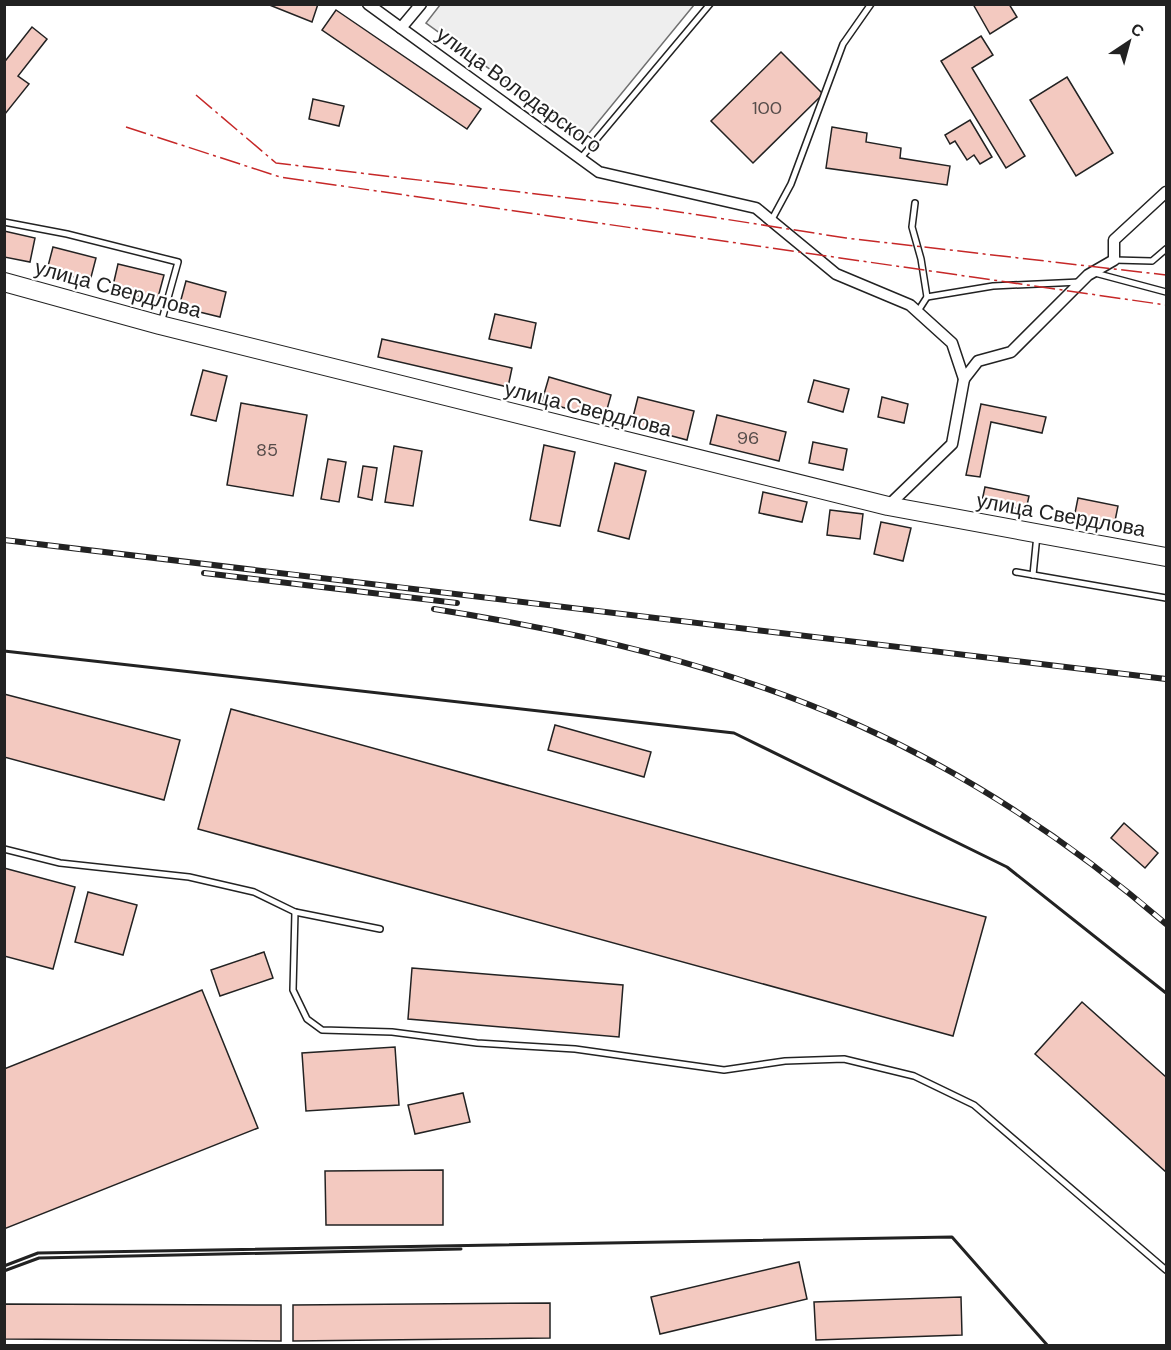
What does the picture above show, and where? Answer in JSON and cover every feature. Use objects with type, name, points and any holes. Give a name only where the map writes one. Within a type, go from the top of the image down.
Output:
[{"type":"main road","name":"улица Свердлова","points":[[4,282],[160,325],[888,506],[1167,558]]},
{"type":"street","name":"улица Володарского","points":[[368,4],[598,172],[756,208],[836,274],[910,304],[952,343],[964,379],[952,444],[888,506]]},
{"type":"street","name":"улица Володарского","points":[[401,28],[421,4]]},
{"type":"street","points":[[964,379],[978,361],[1011,352],[1082,282],[1114,260],[1114,240],[1167,192]]},
{"type":"lane","points":[[580,159],[710,4]]},
{"type":"lane","points":[[771,221],[791,184],[843,44],[871,4]]},
{"type":"lane","points":[[915,202],[912,227],[921,259],[927,297],[918,311]]},
{"type":"lane","points":[[4,222],[67,234],[178,262],[160,325]]},
{"type":"lane","points":[[1114,260],[1152,261],[1167,249]]},
{"type":"lane","points":[[1094,272],[1167,292]]},
{"type":"lane","points":[[927,297],[993,286],[1082,282]]},
{"type":"lane","points":[[1033,575],[1038,534]]},
{"type":"lane","points":[[1016,572],[1167,598]]},
{"type":"lane","points":[[4,849],[60,863],[189,877],[254,892],[295,912],[380,929]]},
{"type":"lane","points":[[295,912],[293,990],[307,1019],[322,1030],[392,1032],[477,1043],[574,1049],[724,1070],[785,1061],[844,1059],[914,1076],[974,1105],[1167,1270]]},
{"type":"shaded area","points":[[440,5],[694,5],[585,138],[426,23]]},
{"type":"building","points":[[267,4],[318,4],[312,22]]},
{"type":"building","points":[[973,4],[1009,4],[1017,17],[990,34]]},
{"type":"building","points":[[336,10],[481,109],[467,129],[322,30]]},
{"type":"building","points":[[32,27],[47,39],[18,76],[29,84],[5,114],[4,59],[6,60]]},
{"type":"building","points":[[981,36],[993,55],[972,68],[1025,156],[1006,168],[941,61]]},
{"type":"building","points":[[781,52],[823,94],[753,163],[711,121]]},
{"type":"building","points":[[1067,77],[1113,153],[1076,176],[1030,100]]},
{"type":"building","points":[[313,99],[344,106],[339,126],[309,119]]},
{"type":"building","points":[[970,120],[992,157],[980,164],[974,155],[967,160],[955,141],[950,144],[945,135]]},
{"type":"building","points":[[832,127],[867,133],[866,142],[901,148],[900,158],[950,166],[947,185],[826,168]]},
{"type":"building","points":[[4,231],[35,238],[30,262],[4,257]]},
{"type":"building","points":[[53,247],[96,258],[90,281],[47,270]]},
{"type":"building","points":[[118,264],[164,275],[157,301],[112,290]]},
{"type":"building","points":[[186,281],[226,292],[220,317],[179,307]]},
{"type":"building","points":[[495,314],[536,323],[531,348],[489,339]]},
{"type":"building","points":[[382,339],[512,368],[508,387],[378,357]]},
{"type":"building","points":[[203,370],[227,376],[216,421],[191,415]]},
{"type":"building","points":[[549,377],[611,395],[604,420],[542,401]]},
{"type":"building","points":[[814,380],[849,389],[843,412],[808,402]]},
{"type":"building","points":[[638,397],[694,411],[687,440],[631,425]]},
{"type":"building","points":[[882,397],[908,404],[904,423],[878,417]]},
{"type":"building","points":[[241,403],[307,415],[293,496],[227,485]]},
{"type":"building","points":[[981,404],[1046,417],[1042,433],[991,422],[980,477],[966,475]]},
{"type":"building","points":[[717,415],[786,432],[779,461],[710,444]]},
{"type":"building","points":[[813,442],[847,449],[843,470],[809,463]]},
{"type":"building","points":[[544,445],[575,452],[560,526],[530,520]]},
{"type":"building","points":[[394,446],[422,451],[413,506],[385,502]]},
{"type":"building","points":[[328,459],[346,462],[339,502],[321,499]]},
{"type":"building","points":[[615,463],[646,471],[629,539],[598,531]]},
{"type":"building","points":[[363,466],[377,468],[372,500],[358,497]]},
{"type":"building","points":[[985,487],[1029,496],[1026,510],[982,501]]},
{"type":"building","points":[[763,492],[807,502],[802,522],[759,513]]},
{"type":"building","points":[[1078,498],[1118,506],[1114,526],[1074,518]]},
{"type":"building","points":[[830,510],[863,514],[860,539],[827,535]]},
{"type":"building","points":[[881,522],[911,528],[903,561],[874,554]]},
{"type":"building","points":[[4,694],[180,740],[164,800],[4,757]]},
{"type":"building","points":[[231,709],[986,917],[953,1036],[198,829]]},
{"type":"building","points":[[555,725],[651,752],[644,777],[548,750]]},
{"type":"building","points":[[1124,823],[1158,853],[1145,868],[1111,838]]},
{"type":"building","points":[[4,868],[75,887],[53,969],[4,956]]},
{"type":"building","points":[[88,892],[137,905],[123,955],[75,942]]},
{"type":"building","points":[[264,952],[273,978],[220,996],[211,970]]},
{"type":"building","points":[[412,968],[623,985],[619,1037],[408,1019]]},
{"type":"building","points":[[202,990],[258,1128],[4,1229],[4,1069]]},
{"type":"building","points":[[1082,1002],[1166,1077],[1166,1172],[1035,1054]]},
{"type":"building","points":[[395,1047],[399,1105],[306,1111],[302,1053]]},
{"type":"building","points":[[463,1093],[470,1122],[415,1134],[408,1105]]},
{"type":"building","points":[[443,1170],[443,1225],[326,1225],[325,1171]]},
{"type":"building","points":[[799,1262],[807,1299],[660,1334],[651,1297]]},
{"type":"building","points":[[961,1297],[962,1335],[816,1340],[814,1302]]},
{"type":"building","points":[[550,1303],[550,1338],[293,1341],[293,1305]]},
{"type":"building","points":[[4,1304],[281,1305],[281,1341],[4,1339]]},
{"type":"railway","points":[[4,540],[1166,679]]},
{"type":"railway","points":[[204,573],[457,603]]},
{"type":"railway","points":[[434,609],[542,628],[650,653],[755,685],[858,725],[940,766],[1020,814],[1095,867],[1166,924]]},
{"type":"wall","points":[[4,651],[734,733],[1007,867],[1166,993]]},
{"type":"wall","points":[[4,1266],[38,1253],[952,1237],[1048,1346]]},
{"type":"wall","points":[[4,1271],[39,1258],[461,1249]]},
{"type":"power","points":[[196,95],[276,163],[654,208],[846,238],[1166,275]]},
{"type":"power","points":[[126,127],[280,177],[1166,305]]}]
